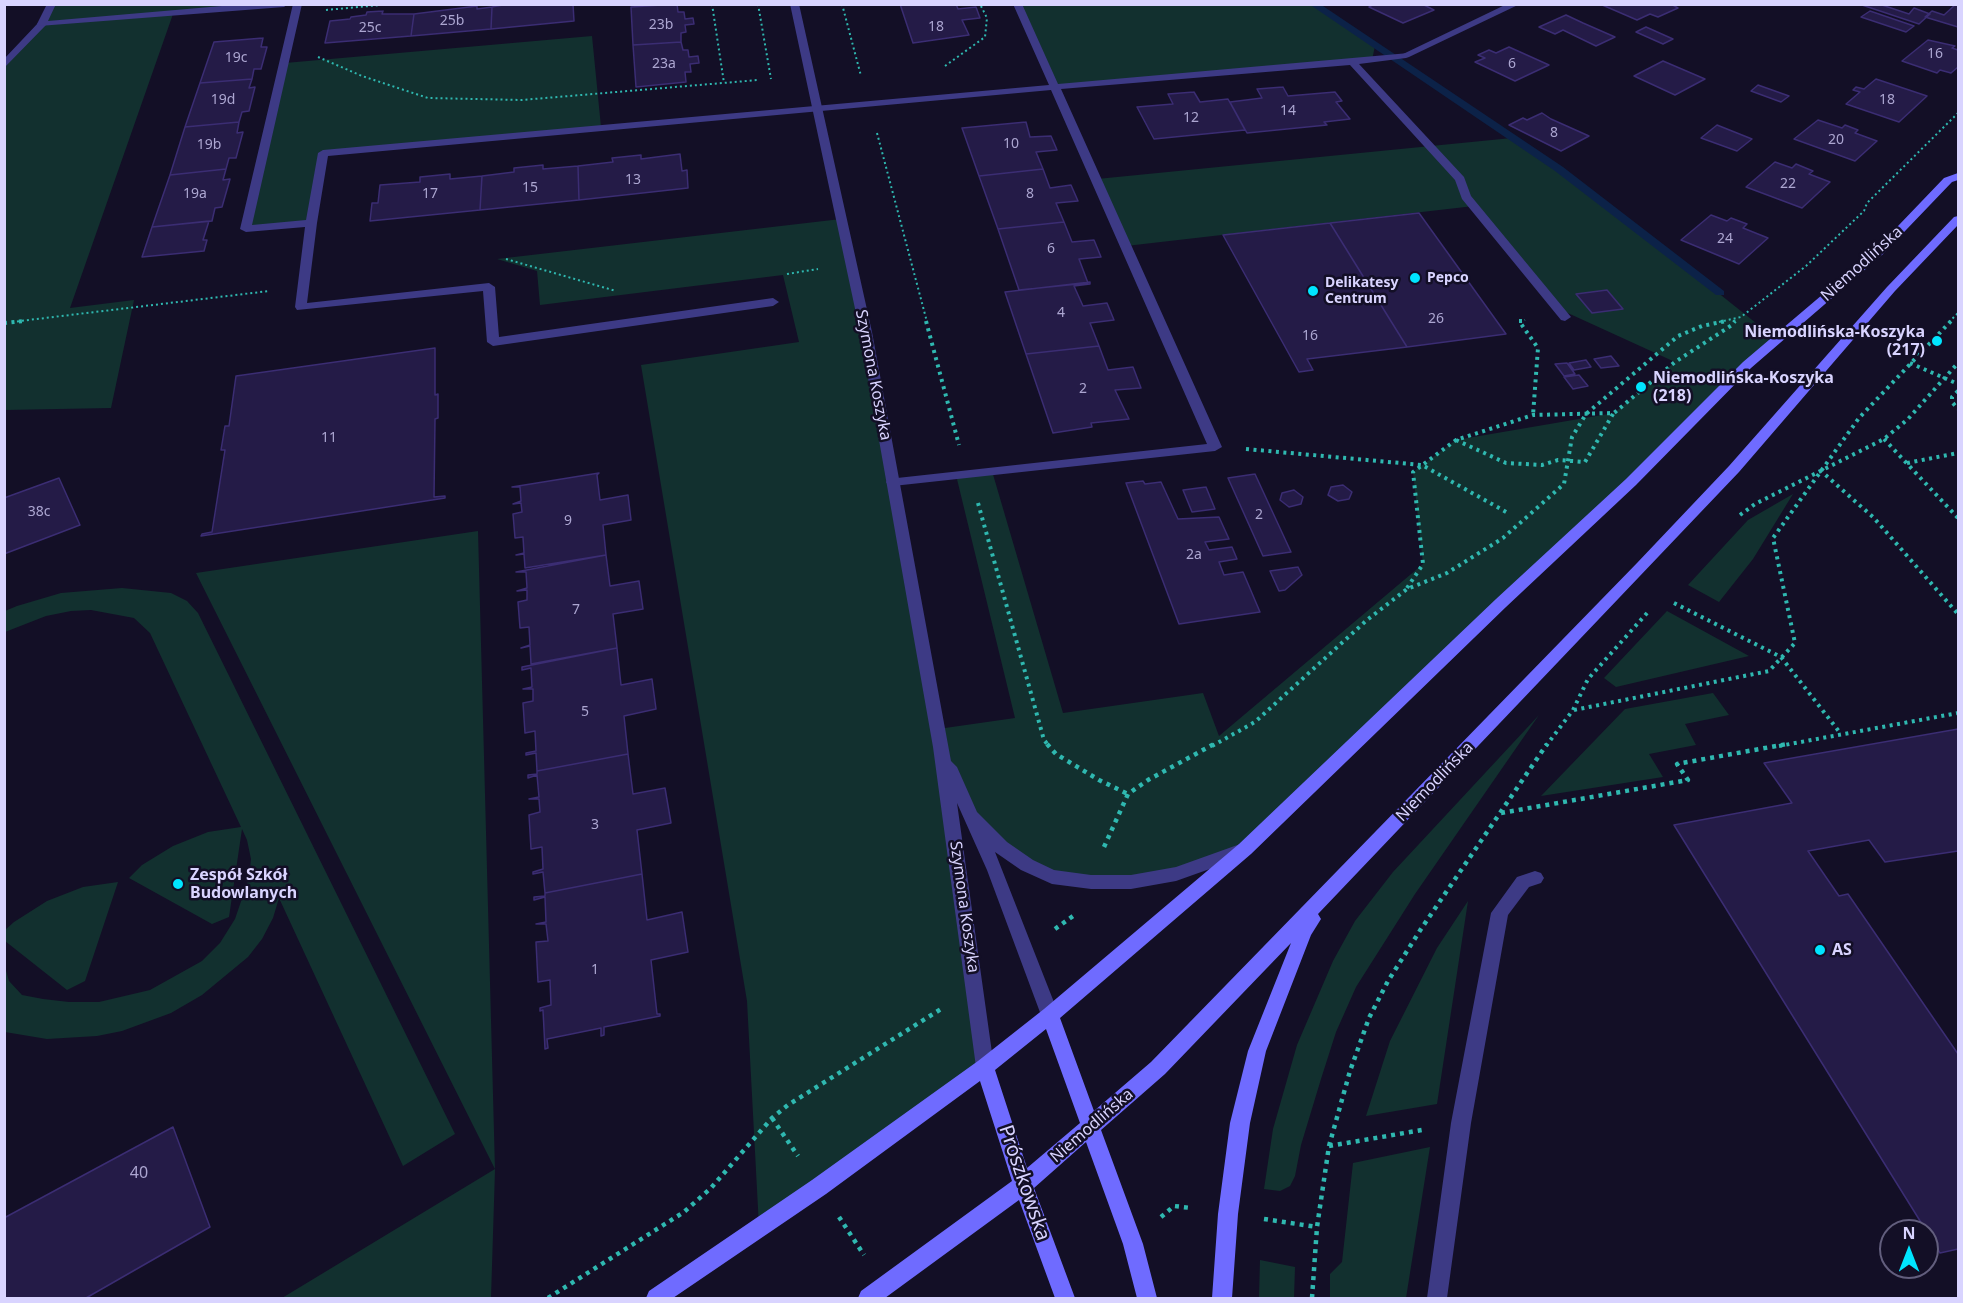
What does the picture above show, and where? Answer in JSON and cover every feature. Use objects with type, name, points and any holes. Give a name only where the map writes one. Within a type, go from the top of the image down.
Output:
[{"type":"main road","name":"Niemodlińska","points":[[656,1299],[819,1187],[985,1067],[1050,1015],[1245,849],[1501,603],[1631,482],[1748,365],[1879,252],[1948,180],[1959,176]]},
{"type":"main road","name":"Niemodlińska","points":[[868,1299],[1023,1185],[1158,1068],[1657,551],[1734,469],[1891,289],[1959,219]]},
{"type":"main road","points":[[1222,1299],[1228,1214],[1240,1123],[1257,1051],[1304,931],[1335,887]]},
{"type":"main road","points":[[1050,1015],[1133,1244],[1147,1299]]},
{"type":"main road","name":"Prószkowska","points":[[985,1067],[1023,1185],[1065,1299]]},
{"type":"street","points":[[4,65],[42,24],[52,4]]},
{"type":"street","points":[[42,24],[284,4]]},
{"type":"street","points":[[298,4],[246,229],[311,223]]},
{"type":"street","name":"Szymona Koszyka","points":[[794,4],[861,310],[941,747],[985,1067]]},
{"type":"street","points":[[893,482],[1215,447],[1017,4]]},
{"type":"street","points":[[773,302],[493,342],[489,287],[301,307],[311,223],[323,153],[817,107],[1372,60],[1406,55],[1516,4]]},
{"type":"street","points":[[1352,62],[1461,179],[1466,197],[1565,316]]},
{"type":"street","name":"Szymona Koszyka","points":[[941,747],[1026,948],[1050,1015]]},
{"type":"street","name":"Niemodlińska","points":[[970,815],[1001,847],[1027,866],[1052,877],[1091,882],[1131,882],[1176,874],[1245,849]]},
{"type":"street","points":[[1437,1299],[1461,1123],[1500,913],[1523,882],[1535,878]]},
{"type":"path","points":[[712,4],[724,83]]},
{"type":"path","points":[[758,4],[778,111]]},
{"type":"path","points":[[842,4],[962,458],[970,474],[1044,740],[1056,754],[1099,780],[1128,794]]},
{"type":"path","points":[[937,97],[930,76],[984,37],[987,18],[980,4]]},
{"type":"path","points":[[317,57],[362,76],[428,98],[522,100],[771,80]]},
{"type":"path","points":[[1614,414],[1586,414],[1533,415],[1456,440],[1413,472],[1423,564],[1407,589],[1447,573],[1517,527],[1561,488],[1572,437],[1586,414],[1677,336],[1702,326],[1736,318],[1768,297],[1832,242],[1864,210],[1867,203],[1958,115]]},
{"type":"path","points":[[1573,710],[1769,671],[1795,643],[1773,538],[1858,418],[1959,313]]},
{"type":"path","points":[[1533,415],[1538,348],[1519,321],[1565,316]]},
{"type":"path","points":[[1456,440],[1506,463],[1542,465],[1558,460],[1585,462],[1614,414],[1675,362],[1732,325],[1736,318]]},
{"type":"path","points":[[1910,363],[1959,384]]},
{"type":"path","points":[[1733,521],[1746,510],[1884,439],[1908,419],[1959,363]]},
{"type":"path","points":[[1959,391],[1952,398],[1952,402],[1959,409]]},
{"type":"path","points":[[1884,439],[1959,518]]},
{"type":"path","points":[[1215,447],[1422,465],[1508,513]]},
{"type":"path","points":[[1906,463],[1959,453]]},
{"type":"path","points":[[1821,470],[1874,518],[1959,614]]},
{"type":"path","points":[[1674,603],[1781,657],[1841,734]]},
{"type":"path","points":[[1312,1299],[1317,1227],[1329,1146],[1350,1071],[1369,1018],[1388,981],[1500,813],[1573,710],[1588,679],[1648,611]]},
{"type":"path","points":[[1500,813],[1688,780],[1677,765],[1959,713]]},
{"type":"path","points":[[1329,1146],[1461,1123]]},
{"type":"path","points":[[1260,1218],[1317,1227]]},
{"type":"green space","points":[[52,5],[284,5],[173,14],[70,308],[134,300],[111,408],[5,410],[5,65]]},
{"type":"green space","points":[[1017,5],[1313,5],[1375,46],[1372,60],[1055,87]]},
{"type":"green space","points":[[592,36],[601,127],[323,153],[311,223],[246,229],[285,63]]},
{"type":"green space","points":[[1512,138],[1559,169],[1618,213],[1776,339],[1245,849],[1131,882],[1052,877],[970,815],[942,751],[985,1067],[759,1227],[747,1001],[641,365],[799,342],[783,275],[540,305],[537,271],[497,259],[841,219],[938,729],[1015,718],[956,475],[992,471],[1063,713],[1203,693],[1219,736],[1423,564],[1413,472],[1456,440],[1614,413],[1675,362],[1559,309],[1474,206],[1126,246],[1097,179]]},
{"type":"green space","points":[[1793,494],[1753,559],[1719,602],[1688,585],[1748,520]]},
{"type":"green space","points":[[478,531],[495,1169],[196,573]]},
{"type":"green space","points":[[122,588],[171,593],[187,601],[198,613],[455,1134],[403,1166],[279,898],[273,918],[262,939],[248,957],[202,995],[171,1013],[122,1031],[97,1036],[47,1039],[5,1032],[5,967],[9,981],[22,995],[43,999],[99,1002],[150,990],[202,961],[220,943],[235,919],[249,878],[251,859],[242,829],[229,917],[212,924],[129,878],[142,865],[173,846],[208,832],[241,827],[150,633],[134,618],[91,610],[46,616],[5,632],[5,611],[17,606],[61,593]]},
{"type":"green space","points":[[1667,611],[1749,656],[1616,687],[1604,678]]},
{"type":"green space","points":[[1713,693],[1729,715],[1685,724],[1696,745],[1649,754],[1663,777],[1541,796],[1625,709]]},
{"type":"green space","points":[[1539,715],[1415,894],[1356,987],[1336,1032],[1301,1145],[1295,1176],[1290,1186],[1280,1191],[1264,1189],[1273,1129],[1297,1045],[1333,961],[1355,921],[1393,872]]},
{"type":"green space","points":[[118,882],[85,981],[67,990],[5,941],[5,930],[47,901],[83,887]]},
{"type":"green space","points":[[1468,901],[1437,1104],[1366,1116],[1390,1041],[1437,948]]},
{"type":"green space","points":[[1430,1147],[1406,1298],[1330,1298],[1330,1274],[1342,1262],[1353,1163]]},
{"type":"green space","points":[[495,1169],[491,1298],[282,1298]]},
{"type":"green space","points":[[1260,1260],[1295,1267],[1294,1298],[1259,1298]]},
{"type":"building","points":[[508,4],[573,4],[574,21],[491,29],[492,7]]},
{"type":"building","points":[[677,4],[678,12],[684,12],[685,19],[693,18],[694,24],[685,25],[686,32],[681,33],[681,42],[633,45],[631,7]]},
{"type":"building","points":[[900,4],[956,4],[958,9],[976,7],[980,18],[962,20],[969,35],[913,43]]},
{"type":"building","points":[[1374,4],[1422,4],[1434,10],[1403,23],[1369,7]]},
{"type":"building","points":[[1600,4],[1671,4],[1678,8],[1658,17],[1650,14],[1637,20]]},
{"type":"building","points":[[1859,4],[1879,4],[1909,14],[1914,8],[1930,14],[1919,24]]},
{"type":"building","points":[[1958,4],[1958,27],[1925,17],[1932,11],[1944,15]]},
{"type":"building","points":[[477,6],[477,9],[492,7],[491,29],[411,36],[414,14]]},
{"type":"building","points":[[383,11],[382,14],[414,14],[411,36],[325,43],[330,21],[350,19],[366,15],[367,12]]},
{"type":"building","points":[[1870,11],[1914,26],[1906,32],[1861,17]]},
{"type":"building","points":[[1566,15],[1615,37],[1596,46],[1563,30],[1555,34],[1539,27]]},
{"type":"building","points":[[1646,27],[1673,39],[1663,44],[1636,32]]},
{"type":"building","points":[[263,38],[261,47],[267,47],[261,69],[254,69],[252,79],[200,83],[214,42]]},
{"type":"building","points":[[1928,40],[1955,46],[1952,48],[1958,50],[1958,67],[1951,73],[1940,70],[1937,73],[1902,61]]},
{"type":"building","points":[[681,42],[683,50],[688,50],[689,57],[698,56],[699,63],[690,64],[691,72],[685,72],[686,82],[636,87],[633,45]]},
{"type":"building","points":[[1509,47],[1549,65],[1515,81],[1475,62],[1485,58],[1478,55],[1489,50],[1496,53]]},
{"type":"building","points":[[1663,61],[1705,79],[1675,95],[1634,76]]},
{"type":"building","points":[[252,79],[249,88],[255,87],[249,111],[242,112],[239,122],[185,127],[200,83]]},
{"type":"building","points":[[1876,79],[1927,96],[1899,122],[1846,104],[1860,92],[1853,90],[1856,87],[1864,89]]},
{"type":"building","points":[[1758,85],[1789,96],[1781,102],[1751,91]]},
{"type":"building","points":[[1283,87],[1288,96],[1335,92],[1342,101],[1336,102],[1350,119],[1324,122],[1327,125],[1247,133],[1230,102],[1262,98],[1257,89]]},
{"type":"building","points":[[1194,92],[1200,102],[1228,99],[1245,130],[1154,139],[1137,107],[1173,104],[1168,94]]},
{"type":"building","points":[[1542,113],[1589,136],[1561,151],[1509,125]]},
{"type":"building","points":[[1818,120],[1842,128],[1845,125],[1858,130],[1855,133],[1877,141],[1855,161],[1794,139]]},
{"type":"building","points":[[239,122],[237,133],[243,132],[236,158],[229,158],[226,169],[170,175],[185,127]]},
{"type":"building","points":[[1026,122],[1030,137],[1051,136],[1057,150],[1036,152],[1043,169],[979,176],[962,128]]},
{"type":"building","points":[[1717,125],[1752,139],[1737,151],[1701,138]]},
{"type":"building","points":[[680,154],[682,171],[687,170],[688,188],[579,200],[578,166],[613,162],[612,158],[641,155],[641,159]]},
{"type":"building","points":[[1775,162],[1792,168],[1796,164],[1813,171],[1809,174],[1830,182],[1802,208],[1746,187]]},
{"type":"building","points":[[543,165],[543,169],[578,166],[579,200],[480,210],[482,176],[514,172],[514,168]]},
{"type":"building","points":[[226,169],[223,180],[230,179],[222,207],[215,208],[212,221],[152,227],[170,175]]},
{"type":"building","points":[[1043,169],[1050,188],[1071,185],[1078,201],[1056,203],[1064,222],[998,229],[979,176]]},
{"type":"building","points":[[450,174],[450,179],[482,176],[480,210],[370,221],[372,203],[378,203],[380,185],[420,182],[420,177]]},
{"type":"building","name":"Pepco","points":[[1419,213],[1506,334],[1407,347],[1330,223]]},
{"type":"building","points":[[1711,215],[1727,221],[1731,218],[1747,224],[1743,228],[1768,238],[1739,264],[1681,240]]},
{"type":"building","points":[[209,221],[203,240],[207,240],[204,251],[142,257],[152,227]]},
{"type":"building","points":[[1064,222],[1072,242],[1094,240],[1101,257],[1079,259],[1088,283],[1019,290],[998,229]]},
{"type":"building","name":"Delikatesy Centrum","points":[[1330,223],[1407,347],[1307,359],[1313,370],[1299,372],[1223,235]]},
{"type":"building","points":[[1090,282],[1090,284],[1074,286],[1083,306],[1107,303],[1114,320],[1090,323],[1099,346],[1026,354],[1005,292]]},
{"type":"building","points":[[1607,290],[1623,309],[1592,313],[1576,294]]},
{"type":"building","points":[[1099,346],[1108,370],[1133,367],[1141,388],[1115,390],[1129,419],[1091,423],[1092,427],[1053,433],[1026,354]]},
{"type":"building","points":[[435,348],[435,395],[438,394],[438,418],[435,419],[434,497],[445,496],[445,498],[201,536],[212,532],[225,450],[221,450],[225,426],[229,426],[236,376]]},
{"type":"building","points":[[1611,356],[1619,366],[1601,368],[1594,359]]},
{"type":"building","points":[[1586,360],[1591,367],[1574,370],[1569,363]]},
{"type":"building","points":[[1567,363],[1575,374],[1564,376],[1555,364]]},
{"type":"building","points":[[1579,375],[1588,386],[1573,389],[1564,377]]},
{"type":"building","points":[[599,473],[597,475],[600,500],[628,495],[631,520],[603,525],[606,555],[525,568],[524,554],[516,555],[524,553],[523,537],[515,538],[513,514],[522,512],[521,503],[513,504],[521,501],[520,487],[512,487]]},
{"type":"building","points":[[1255,474],[1291,552],[1263,556],[1228,478]]},
{"type":"building","points":[[59,478],[80,525],[4,554],[4,498]]},
{"type":"building","points":[[1143,481],[1145,484],[1161,482],[1178,519],[1219,517],[1229,539],[1205,542],[1209,550],[1232,547],[1237,559],[1219,562],[1224,575],[1243,572],[1260,612],[1179,624],[1126,483]]},
{"type":"building","points":[[1343,485],[1352,492],[1349,499],[1338,501],[1328,495],[1331,487]]},
{"type":"building","points":[[1206,487],[1215,509],[1192,512],[1183,490]]},
{"type":"building","points":[[1294,490],[1303,497],[1301,504],[1289,507],[1280,500],[1282,493]]},
{"type":"building","points":[[606,555],[610,586],[639,581],[643,609],[613,614],[617,648],[531,664],[530,646],[521,648],[530,645],[529,627],[520,628],[518,602],[527,600],[527,590],[517,591],[527,588],[526,572],[516,572]]},
{"type":"building","points":[[1298,567],[1302,575],[1285,590],[1279,591],[1270,571]]},
{"type":"building","points":[[617,648],[621,685],[652,679],[656,709],[624,716],[628,754],[537,771],[536,753],[526,755],[526,753],[536,751],[535,731],[525,733],[523,703],[533,701],[533,689],[523,689],[532,687],[531,668],[522,670],[522,667]]},
{"type":"building","name":"AS","points":[[1958,729],[1958,851],[1885,862],[1869,840],[1808,851],[1839,896],[1848,894],[1958,1054],[1958,1249],[1940,1253],[1939,1219],[1919,1219],[1674,825],[1792,803],[1764,763]]},
{"type":"building","points":[[628,754],[633,794],[665,788],[671,823],[637,830],[642,874],[545,893],[543,872],[533,874],[543,869],[542,847],[531,849],[529,815],[540,812],[539,799],[529,799],[539,797],[537,775],[528,778],[528,775],[537,774],[537,771]]},
{"type":"building","points":[[642,874],[647,920],[682,912],[688,952],[651,960],[657,1014],[660,1016],[604,1027],[604,1035],[601,1036],[601,1028],[547,1039],[548,1048],[545,1049],[543,1010],[540,1011],[540,1008],[551,1005],[550,980],[538,982],[536,942],[548,941],[546,924],[536,924],[546,922],[545,897],[534,900],[534,897]]},
{"type":"building","points":[[173,1127],[210,1227],[86,1298],[4,1298],[4,1218]]},
{"type":"waterway","points":[[1313,4],[1559,169],[1720,293]]},
{"type":"place","name":"Pepco","points":[[1415,278]]},
{"type":"place","name":"Delikatesy Centrum","points":[[1313,291]]},
{"type":"place","name":"Niemodlińska-Koszyka (217)","points":[[1937,341]]},
{"type":"place","name":"Niemodlińska-Koszyka (218)","points":[[1641,387]]},
{"type":"place","name":"Zespół Szkół Budowlanych","points":[[178,884]]},
{"type":"place","name":"AS","points":[[1820,950]]}]
